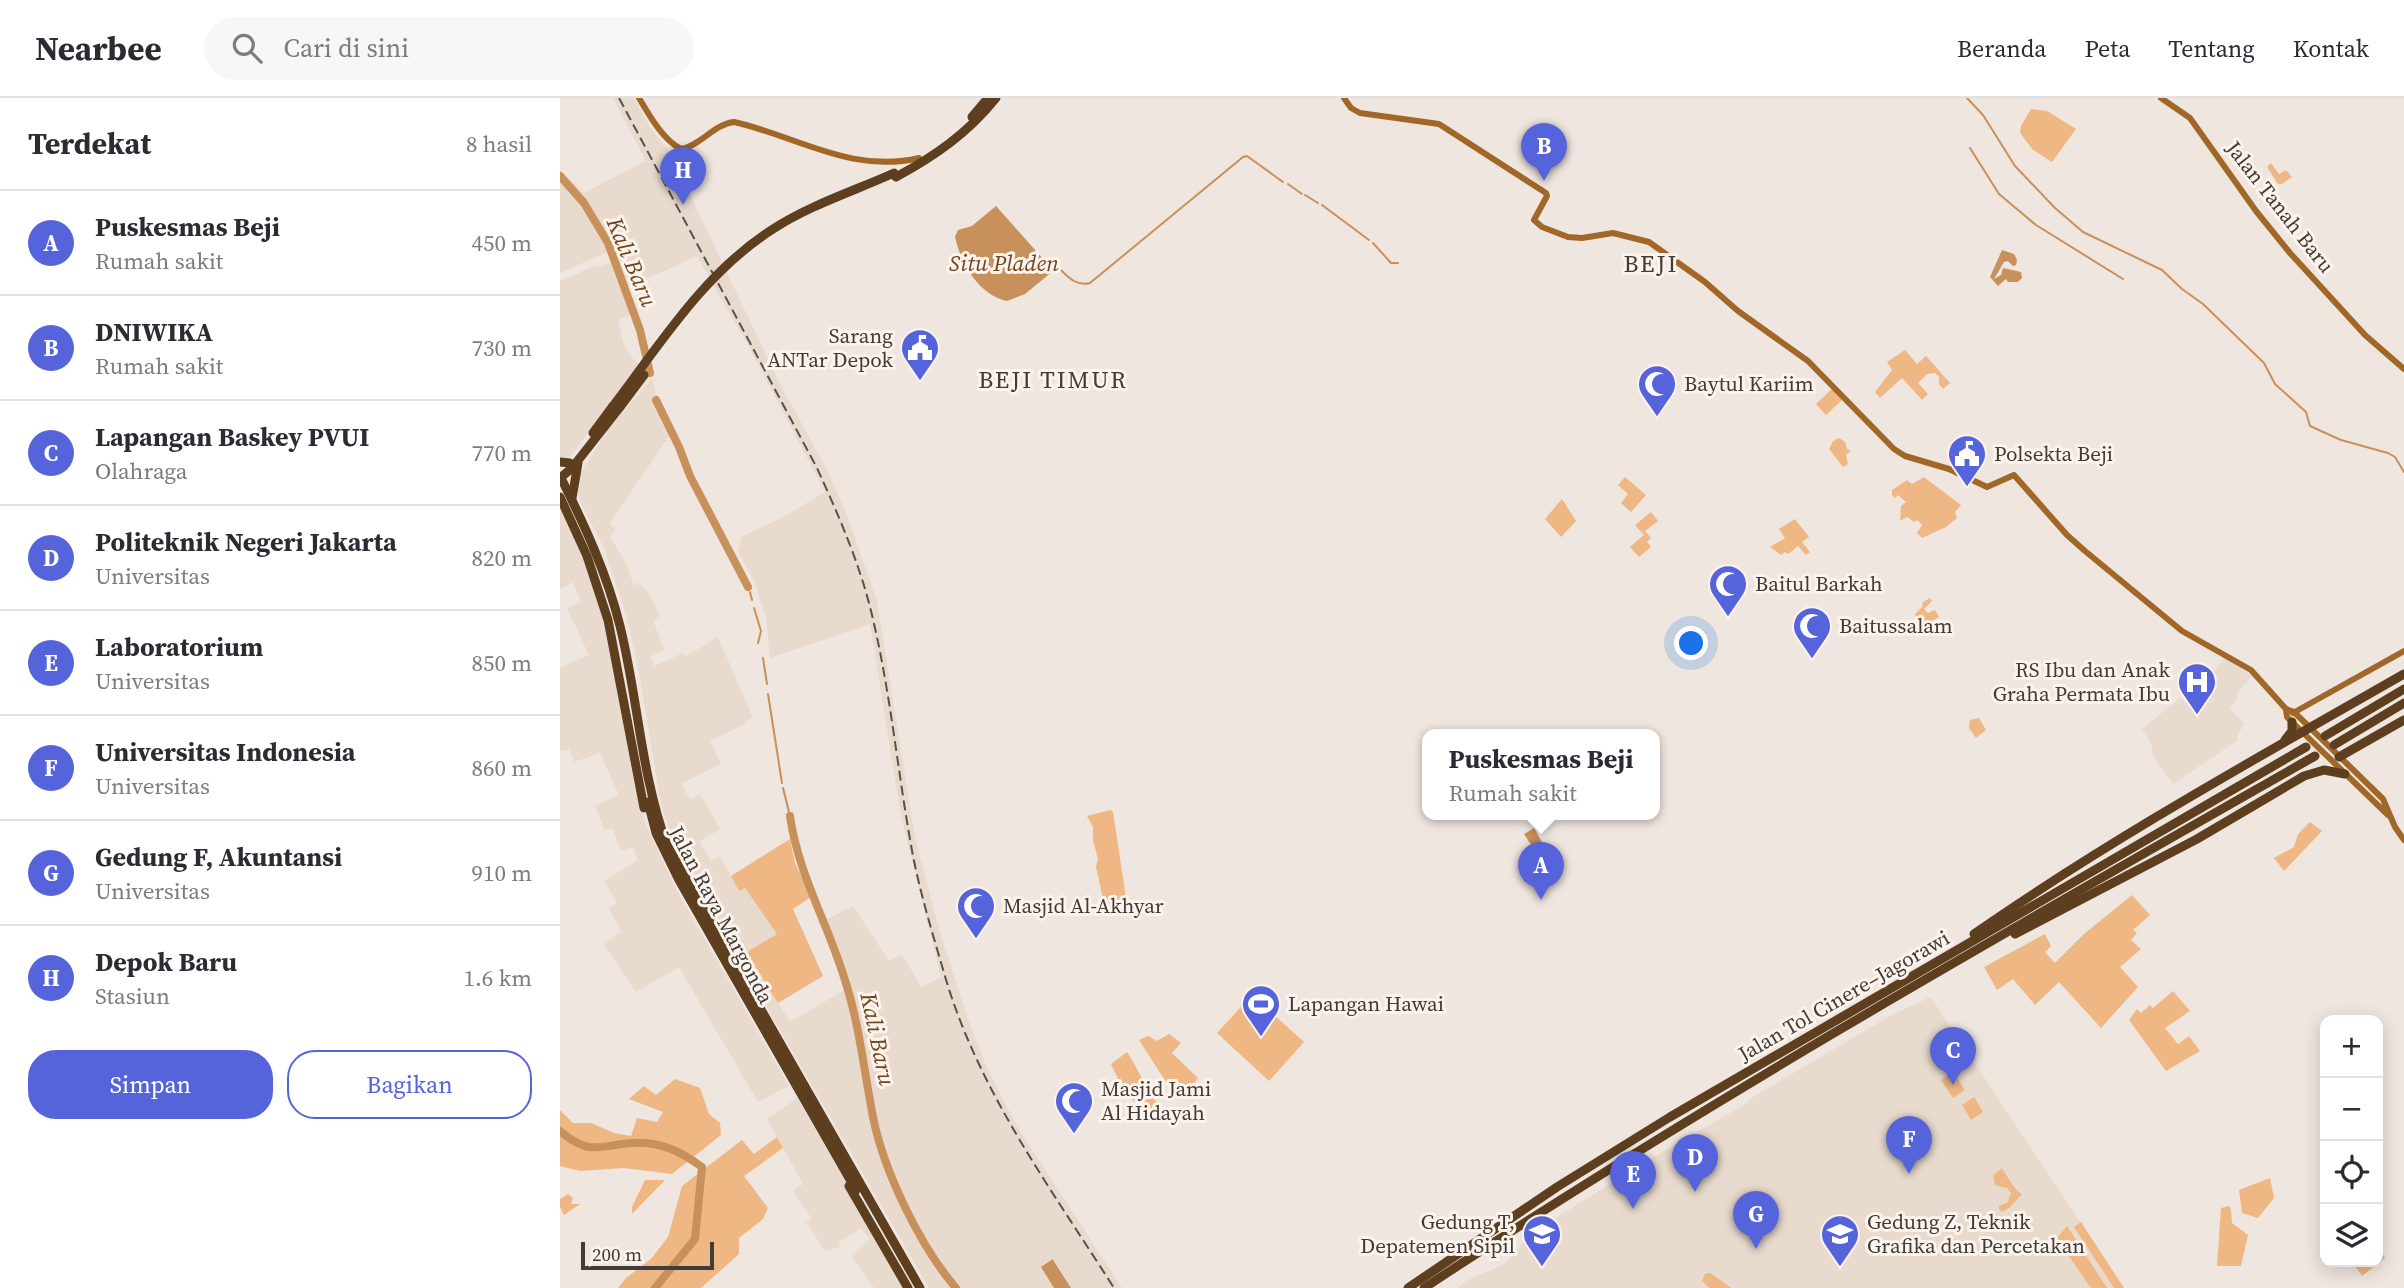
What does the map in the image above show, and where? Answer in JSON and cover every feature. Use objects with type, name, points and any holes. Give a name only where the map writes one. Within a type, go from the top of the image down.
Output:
[{"type":"highway","points":[[895,175],[961,127],[988,98]]},
{"type":"highway","points":[[560,476],[580,458],[616,407],[694,309],[738,261],[774,234],[798,221],[925,162],[953,141],[996,98]]},
{"type":"highway","points":[[560,476],[565,462],[616,407]]},
{"type":"highway","points":[[573,501],[580,458]]},
{"type":"highway","name":"Jalan Raya Margonda","points":[[560,476],[603,566],[618,629],[656,833],[669,869],[908,1288]]},
{"type":"highway","name":"Jalan Raya Margonda","points":[[560,489],[618,629]]},
{"type":"highway","name":"Jalan Raya Margonda","points":[[560,497],[575,524]]},
{"type":"highway","points":[[1920,977],[2031,894],[2281,744],[2404,674]]},
{"type":"highway","points":[[2325,736],[2404,689]]},
{"type":"highway","points":[[2334,744],[2404,703]]},
{"type":"highway","points":[[2281,744],[2292,731],[2290,715]]},
{"type":"highway","points":[[2339,757],[2404,720]]},
{"type":"highway","name":"Jalan Tol Cinere–Jagorawi","points":[[1424,1288],[1675,1127],[1920,977],[2306,747]]},
{"type":"highway","name":"Jalan Tol Cinere–Jagorawi","points":[[1408,1288],[1558,1187],[1658,1124],[2315,756]]},
{"type":"highway","points":[[1920,977],[2158,860],[2305,776],[2324,770],[2345,774]]},
{"type":"highway","name":"Jalan Raya Margonda","points":[[647,784],[667,845],[926,1288]]},
{"type":"highway","name":"Jalan Raya Margonda","points":[[669,869],[913,1288]]},
{"type":"highway","name":"Jalan Raya Margonda","points":[[814,1099],[920,1288]]},
{"type":"street","points":[[639,98],[653,121],[674,145],[681,149],[689,147],[725,124],[734,122],[858,160],[887,163],[914,159]]},
{"type":"street","points":[[1344,98],[1351,108],[1360,113],[1443,125],[1547,195],[1534,218],[1536,224],[1568,237],[1582,238],[1613,233],[1639,238],[1655,246],[1813,365],[1883,439],[1900,453],[1944,467],[1987,487],[2014,475],[2075,543],[2168,620],[2193,638],[2251,670],[2290,715],[2383,799],[2404,840]]},
{"type":"street","name":"Jalan Tanah Baru","points":[[2161,98],[2190,118],[2290,253],[2360,330],[2404,369]]},
{"type":"street","points":[[2290,715],[2404,651]]},
{"type":"street","points":[[2306,730],[2345,774],[2391,818]]},
{"type":"street","points":[[2376,806],[2383,799]]},
{"type":"shaded area","points":[[613,98],[634,98],[650,127],[670,153],[779,382],[828,472],[848,518],[877,601],[915,837],[940,933],[970,1025],[987,1068],[1018,1128],[1122,1288],[929,1288],[688,871],[672,837],[661,805],[638,667],[626,615],[604,548],[580,501],[577,488],[579,475],[610,427],[652,378],[660,413],[670,435],[609,524],[616,530],[610,536],[627,566],[634,586],[640,583],[651,596],[660,618],[653,620],[664,650],[650,657],[654,666],[683,653],[685,657],[718,637],[753,718],[710,741],[721,764],[681,784],[690,799],[700,794],[720,829],[699,842],[711,861],[720,856],[739,891],[745,888],[778,934],[747,952],[790,1022],[848,988],[826,920],[853,906],[889,961],[902,954],[921,987],[941,977],[901,816],[870,624],[770,658],[766,617],[754,580],[738,552],[742,536],[778,520],[825,492],[750,349],[697,256],[628,287],[635,313],[618,320],[623,342],[632,358],[639,363],[570,457],[562,460],[560,458],[560,281],[595,266],[618,260],[614,249],[560,273],[560,170],[584,193],[646,161]]},
{"type":"shaded area","points":[[2031,109],[2047,111],[2076,129],[2052,162],[2033,150],[2020,133]]},
{"type":"shaded area","points":[[2271,163],[2279,174],[2286,170],[2292,177],[2278,184],[2267,167]]},
{"type":"shaded area","points":[[1905,350],[1917,364],[1926,356],[1950,383],[1943,389],[1935,373],[1927,374],[1918,383],[1928,394],[1922,400],[1902,378],[1880,398],[1875,392],[1892,370],[1887,362]]},
{"type":"shaded area","points":[[1833,388],[1843,399],[1826,415],[1816,404]]},
{"type":"shaded area","points":[[1839,438],[1851,451],[1846,455],[1848,464],[1843,467],[1829,449],[1833,441]]},
{"type":"shaded area","points":[[1625,477],[1646,495],[1631,512],[1621,503],[1628,494],[1618,485]]},
{"type":"shaded area","points":[[1924,477],[1961,505],[1955,512],[1957,518],[1946,527],[1922,538],[1917,533],[1922,525],[1917,520],[1914,522],[1907,517],[1900,521],[1901,506],[1906,502],[1898,495],[1895,498],[1892,490],[1907,480],[1912,484]]},
{"type":"shaded area","points":[[1562,499],[1576,521],[1561,537],[1545,519]]},
{"type":"shaded area","points":[[560,508],[584,555],[605,620],[635,788],[645,823],[676,889],[789,1086],[758,1102],[679,967],[636,992],[604,944],[621,931],[609,908],[617,902],[604,881],[638,860],[633,847],[621,851],[612,828],[605,831],[595,806],[619,795],[600,753],[574,762],[569,749],[560,751],[560,668],[589,655],[567,608],[581,602],[573,582],[560,589]]},
{"type":"shaded area","points":[[1651,512],[1658,521],[1645,531],[1651,538],[1647,542],[1651,547],[1639,557],[1630,547],[1644,535],[1635,525]]},
{"type":"shaded area","points":[[1795,519],[1809,537],[1802,542],[1810,552],[1806,555],[1798,546],[1788,554],[1785,552],[1781,555],[1770,547],[1785,538],[1779,529]]},
{"type":"shaded area","points":[[1930,598],[1932,601],[1924,609],[1928,613],[1935,610],[1939,617],[1921,627],[1915,614],[1923,602]]},
{"type":"shaded area","name":"RS Ibu dan Anak Graha Permata Ibu","points":[[2225,657],[2251,676],[2236,695],[2238,697],[2230,708],[2244,724],[2237,736],[2238,740],[2173,784],[2153,756],[2151,743],[2142,729],[2180,698],[2188,705],[2195,697],[2192,694],[2200,683],[2204,685]]},
{"type":"shaded area","points":[[1979,718],[1986,730],[1976,738],[1969,728],[1970,720]]},
{"type":"shaded area","points":[[1110,810],[1113,812],[1127,904],[1105,908],[1096,867],[1098,859],[1093,827],[1087,816]]},
{"type":"shaded area","points":[[2310,822],[2322,831],[2284,871],[2274,858],[2294,847],[2298,834]]},
{"type":"shaded area","points":[[790,839],[795,863],[811,897],[793,909],[823,976],[778,1003],[747,952],[777,934],[745,888],[739,891],[731,876]]},
{"type":"shaded area","points":[[2132,895],[2150,915],[2133,930],[2137,933],[2131,940],[2141,949],[2120,967],[2138,987],[2101,1028],[2059,982],[2035,1005],[2013,979],[1997,990],[1984,967],[2045,934],[2051,946],[2045,952],[2055,963],[2084,934]]},
{"type":"shaded area","points":[[2173,991],[2190,1011],[2165,1028],[2178,1044],[2189,1036],[2200,1051],[2166,1071],[2129,1020],[2137,1009],[2141,1013],[2150,1005],[2153,1008]]},
{"type":"shaded area","name":"Lapangan Hawai","points":[[1252,995],[1304,1042],[1269,1081],[1217,1033]]},
{"type":"shaded area","points":[[1928,998],[1932,999],[2124,1288],[1457,1288],[1468,1280],[1504,1264],[1524,1242],[1530,1241],[1532,1233],[1630,1171],[1890,1016]]},
{"type":"shaded area","points":[[1169,1034],[1181,1043],[1172,1053],[1198,1078],[1189,1091],[1183,1086],[1173,1093],[1139,1040],[1148,1036],[1157,1041]]},
{"type":"shaded area","points":[[1127,1052],[1159,1106],[1149,1115],[1117,1086],[1120,1083],[1111,1064]]},
{"type":"shaded area","points":[[1953,1072],[1965,1090],[1953,1098],[1941,1080]]},
{"type":"shaded area","points":[[675,1079],[700,1088],[709,1114],[720,1123],[721,1135],[672,1174],[624,1168],[580,1171],[560,1166],[560,1110],[573,1123],[591,1123],[614,1133],[631,1136],[637,1118],[657,1122],[663,1112],[629,1099],[644,1086],[656,1095]]},
{"type":"shaded area","points":[[1974,1097],[1983,1112],[1971,1120],[1962,1105]]},
{"type":"shaded area","points":[[797,1098],[908,1288],[874,1288],[852,1257],[870,1239],[861,1228],[839,1242],[840,1247],[825,1251],[806,1222],[812,1219],[793,1191],[803,1184],[767,1119]]},
{"type":"shaded area","points":[[777,1137],[783,1148],[744,1176],[768,1208],[763,1219],[739,1238],[739,1254],[701,1288],[618,1288],[626,1278],[651,1259],[668,1237],[682,1186],[742,1140],[754,1154]]},
{"type":"shaded area","points":[[2005,1166],[2002,1169],[2022,1194],[2002,1212],[1999,1206],[2007,1203],[2011,1193],[2007,1188],[1995,1185],[1993,1175]]},
{"type":"shaded area","points":[[2270,1178],[2274,1198],[2258,1218],[2242,1213],[2239,1190]]},
{"type":"shaded area","points":[[645,1180],[665,1180],[632,1214],[632,1207]]},
{"type":"shaded area","points":[[568,1194],[573,1198],[571,1204],[580,1204],[564,1215],[560,1199]]},
{"type":"shaded area","points":[[2229,1206],[2232,1223],[2248,1235],[2241,1266],[2217,1266],[2221,1208]]},
{"type":"shaded area","points":[[2081,1222],[2124,1288],[2114,1288],[2074,1227]]},
{"type":"shaded area","points":[[2067,1226],[2107,1288],[2091,1288],[2063,1248],[2058,1237]]},
{"type":"shaded area","points":[[2356,1267],[2374,1267],[2362,1276]]},
{"type":"shaded area","points":[[1709,1273],[1731,1288],[1709,1288],[1702,1281],[1705,1274]]},
{"type":"water","name":"Situ Pladen","points":[[996,206],[1044,260],[1058,267],[1025,294],[1007,301],[988,292],[973,277],[962,258],[955,237],[958,230],[972,226]]},
{"type":"water","points":[[2002,250],[2014,254],[2016,265],[2004,262],[1994,279],[2001,275],[2003,268],[2021,272],[2022,278],[2018,282],[2008,282],[2006,279],[1998,286],[1990,277]]},
{"type":"water","points":[[1534,828],[1544,846],[1535,851],[1524,834]]},
{"type":"water","points":[[1053,1259],[1071,1288],[1054,1288],[1041,1267]]},
{"type":"waterway","points":[[1967,98],[1983,115],[2015,166],[2055,208],[2083,232],[2162,270],[2203,304],[2264,363],[2275,384],[2306,412],[2310,426],[2341,440],[2388,453],[2395,457],[2404,472]]},
{"type":"waterway","points":[[1970,148],[1999,194],[2036,225],[2123,279]]},
{"type":"waterway","points":[[1058,267],[1076,282],[1090,283],[1243,157],[1247,156],[1283,182]]},
{"type":"waterway","name":"Kali Baru","points":[[560,176],[584,203],[608,243],[640,330],[650,373]]},
{"type":"waterway","points":[[1288,184],[1302,194]]},
{"type":"waterway","points":[[1305,195],[1318,203]]},
{"type":"waterway","points":[[1322,205],[1369,240]]},
{"type":"waterway","points":[[1373,243],[1391,263],[1398,263]]},
{"type":"waterway","name":"Kali Baru","points":[[656,400],[690,476],[748,587]]},
{"type":"waterway","name":"Kali Baru","points":[[750,592],[752,600]]},
{"type":"waterway","name":"Kali Baru","points":[[754,608],[761,631],[758,643]]},
{"type":"waterway","name":"Kali Baru","points":[[763,658],[767,684]]},
{"type":"waterway","name":"Kali Baru","points":[[768,694],[782,783]]},
{"type":"waterway","name":"Kali Baru","points":[[783,788],[790,816]]},
{"type":"waterway","name":"Kali Baru","points":[[790,816],[799,857],[849,994],[873,1117],[886,1161],[917,1230],[956,1288]]},
{"type":"waterway","points":[[560,1131],[579,1144],[594,1148],[631,1143],[660,1145],[686,1156],[702,1167],[695,1239],[655,1288]]},
{"type":"railway","points":[[619,98],[817,468],[840,521],[871,611],[914,862],[947,983],[962,1025],[979,1065],[1020,1141],[1114,1288]]},
{"type":"place","name":"DNIWIKA","points":[[1544,181]]},
{"type":"place","name":"Depok Baru","points":[[683,205]]},
{"type":"place","name":"Sarang ANTar Depok","points":[[920,382]]},
{"type":"place","name":"Baytul Kariim","points":[[1657,418]]},
{"type":"place","name":"Polsekta Beji","points":[[1967,488]]},
{"type":"place","name":"Baitul Barkah","points":[[1728,618]]},
{"type":"place","name":"Baitussalam","points":[[1812,660]]},
{"type":"place","name":"RS Ibu dan Anak Graha Permata Ibu","points":[[2197,716]]},
{"type":"place","name":"Puskesmas Beji","points":[[1541,900]]},
{"type":"place","name":"Masjid Al-Akhyar","points":[[976,940]]},
{"type":"place","name":"Lapangan Hawai","points":[[1261,1038]]},
{"type":"place","name":"Lapangan Baskey PVUI","points":[[1953,1085]]},
{"type":"place","name":"Masjid Jami Al Hidayah","points":[[1074,1135]]},
{"type":"place","name":"Universitas Indonesia","points":[[1909,1174]]},
{"type":"place","name":"Politeknik Negeri Jakarta","points":[[1695,1192]]},
{"type":"place","name":"Laboratorium","points":[[1633,1209]]},
{"type":"place","name":"Gedung F, Akuntansi","points":[[1756,1249]]},
{"type":"place","name":"Gedung T, Depatemen Sipil","points":[[1542,1268]]},
{"type":"place","name":"Gedung Z, Teknik Grafika dan Percetakan","points":[[1840,1268]]},
{"type":"district","name":"BEJI","points":[[1651,264]]},
{"type":"district","name":"BEJI TIMUR","points":[[1053,380]]}]
